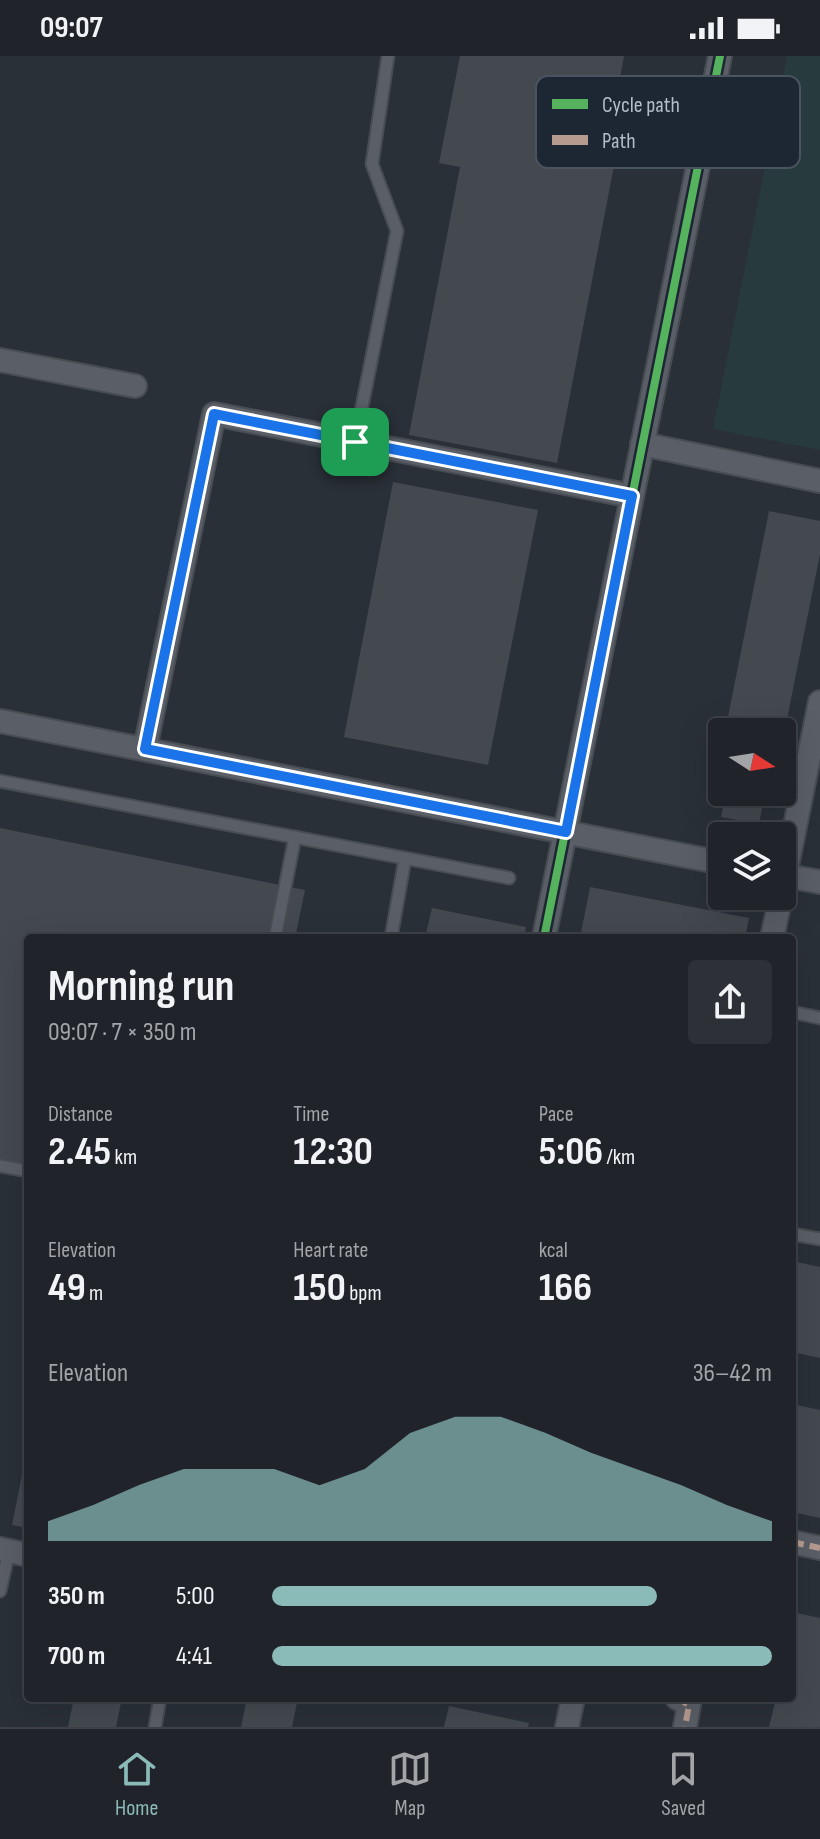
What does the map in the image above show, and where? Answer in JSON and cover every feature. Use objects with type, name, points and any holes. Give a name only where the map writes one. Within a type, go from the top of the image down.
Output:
[{"type":"street","points":[[716,76],[720,56]]},
{"type":"street","points":[[545,934],[697,168]]},
{"type":"street","points":[[0,360],[135,386]]},
{"type":"street","points":[[145,749],[214,414],[632,496]]},
{"type":"street","points":[[642,444],[820,481]]},
{"type":"street","points":[[796,822],[820,702]]},
{"type":"street","points":[[0,721],[708,860]]},
{"type":"street","points":[[796,883],[820,882]]},
{"type":"street","points":[[773,934],[778,910]]},
{"type":"street","points":[[796,1543],[820,1548]]},
{"type":"street","points":[[567,1727],[572,1702]]},
{"type":"street","points":[[684,1702],[689,1705],[685,1727]]},
{"type":"lane","points":[[355,442],[397,231],[372,164],[388,56]]},
{"type":"lane","points":[[0,781],[509,878]]},
{"type":"lane","points":[[276,934],[295,837]]},
{"type":"lane","points":[[392,934],[405,859]]},
{"type":"lane","points":[[796,1013],[820,1018]]},
{"type":"lane","points":[[0,1166],[24,1170]]},
{"type":"lane","points":[[796,1235],[820,1239]]},
{"type":"lane","points":[[0,1591],[12,1552]]},
{"type":"lane","points":[[155,1727],[159,1702]]},
{"type":"green space","points":[[787,56],[820,56],[820,450],[713,429],[765,168],[800,168],[800,76],[783,76]]},
{"type":"building","points":[[460,56],[624,56],[620,76],[536,76],[536,168],[614,168],[557,463],[409,435],[460,167],[439,163]]},
{"type":"building","points":[[393,482],[538,510],[488,765],[344,737]]},
{"type":"building","points":[[769,511],[820,521],[820,554],[787,718],[728,718]]},
{"type":"building","points":[[723,806],[762,806],[759,822],[721,817]]},
{"type":"building","points":[[0,828],[305,890],[296,934],[24,934],[24,1166],[0,1162]]},
{"type":"building","points":[[590,887],[749,918],[746,934],[581,934]]},
{"type":"building","points":[[432,908],[526,927],[525,934],[426,934]]},
{"type":"building","points":[[796,1262],[820,1267],[820,1358],[796,1353]]},
{"type":"building","points":[[796,1405],[820,1410],[820,1518],[796,1513]]},
{"type":"building","points":[[24,1465],[24,1527],[12,1525]]},
{"type":"building","points":[[796,1613],[820,1618],[820,1727],[769,1727],[775,1702],[796,1702]]},
{"type":"building","points":[[73,1702],[121,1702],[116,1727],[68,1727]]},
{"type":"building","points":[[246,1702],[297,1702],[292,1727],[241,1727]]},
{"type":"building","points":[[449,1706],[529,1723],[528,1727],[444,1727]]},
{"type":"marked path","points":[[796,1543],[820,1548]]},
{"type":"marked path","points":[[684,1702],[689,1705],[685,1727]]},
{"type":"cycle path","points":[[716,76],[720,56]]},
{"type":"cycle path","points":[[545,934],[698,168]]},
{"type":"cycle path","points":[[145,749],[214,414],[632,496]]},
{"type":"route","points":[[214,414],[355,442],[632,496],[566,832],[145,749],[214,414]]}]
